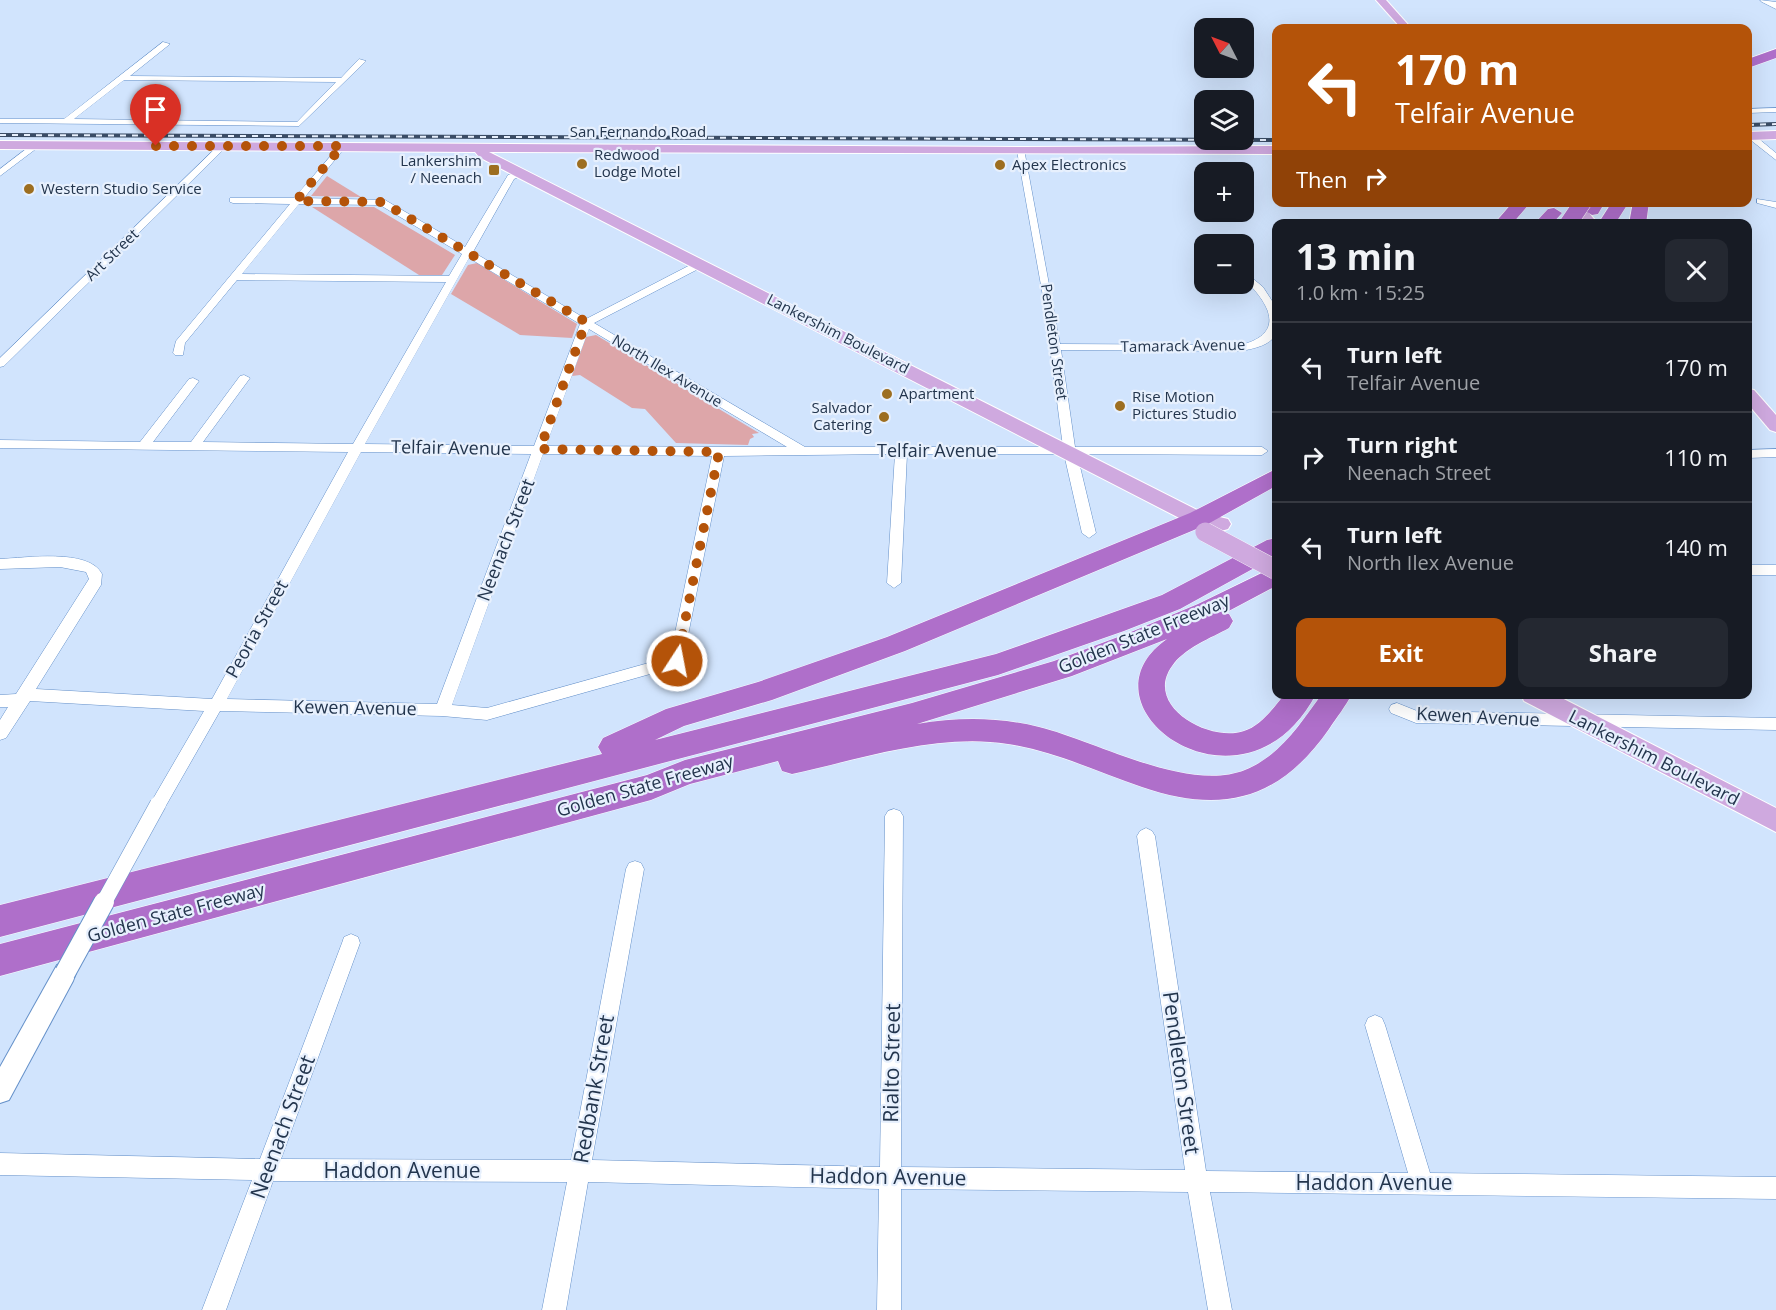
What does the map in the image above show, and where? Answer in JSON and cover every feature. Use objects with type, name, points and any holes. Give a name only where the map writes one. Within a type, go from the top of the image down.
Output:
[{"type":"highway","points":[[1752,53],[1775,45]]},
{"type":"highway","points":[[1752,61],[1775,45]]},
{"type":"highway","points":[[1752,63],[1776,58]]},
{"type":"highway","points":[[1507,219],[1518,207]]},
{"type":"highway","points":[[1557,213],[1592,215],[1610,207]]},
{"type":"highway","points":[[613,747],[676,717],[762,692],[896,644],[1027,588],[1208,525],[1272,479]]},
{"type":"highway","name":"Golden State Freeway","points":[[0,904],[998,648],[1086,620],[1159,591],[1228,559],[1272,534]]},
{"type":"highway","points":[[0,921],[998,664],[1115,624],[1171,602],[1272,548]]},
{"type":"highway","points":[[0,930],[1005,669],[1110,635],[1196,600],[1272,556]]},
{"type":"highway","name":"Golden State Freeway","points":[[0,960],[651,787],[685,773],[940,705],[1106,654],[1232,599],[1272,577]]},
{"type":"highway","points":[[1272,591],[1186,641],[1161,660],[1154,673],[1154,704],[1166,720],[1182,733],[1204,742],[1226,746],[1247,743],[1265,734],[1297,699]]},
{"type":"highway","points":[[651,787],[736,774],[910,738],[972,730],[1009,732],[1057,743],[1173,784],[1204,788],[1234,787],[1256,780],[1280,765],[1334,699]]},
{"type":"main road","points":[[1381,0],[1402,24]]},
{"type":"main road","points":[[1765,0],[1776,6]]},
{"type":"main road","points":[[1752,136],[1776,135]]},
{"type":"main road","name":"San Fernando Road","points":[[0,145],[1021,151],[1272,150]]},
{"type":"main road","name":"Lankershim Boulevard","points":[[479,148],[484,154],[520,173],[1070,452],[1208,525],[1272,552]]},
{"type":"main road","points":[[520,173],[507,159],[507,156],[531,148]]},
{"type":"main road","points":[[1752,399],[1776,426]]},
{"type":"main road","points":[[1752,416],[1776,442]]},
{"type":"main road","name":"Lankershim Boulevard","points":[[1208,525],[1272,567]]},
{"type":"main road","name":"Lankershim Boulevard","points":[[1541,699],[1776,821]]},
{"type":"street","points":[[65,122],[166,45]]},
{"type":"street","points":[[0,121],[299,124],[362,62]]},
{"type":"street","points":[[124,78],[343,80]]},
{"type":"street","points":[[1752,111],[1776,110]]},
{"type":"street","points":[[1752,138],[1776,156]]},
{"type":"street","points":[[0,173],[37,145]]},
{"type":"street","name":"Art Street","points":[[0,364],[223,146]]},
{"type":"street","points":[[179,353],[180,343],[342,146]]},
{"type":"street","name":"Pendleton Street","points":[[1021,151],[1056,346],[1070,452],[1089,533]]},
{"type":"street","name":"Peoria Street","points":[[0,1091],[452,279],[511,177],[520,173]]},
{"type":"street","name":"North Ilex Avenue","points":[[233,200],[382,202],[802,451]]},
{"type":"street","points":[[1760,201],[1776,205]]},
{"type":"street","points":[[586,322],[700,264]]},
{"type":"street","points":[[235,277],[452,279]]},
{"type":"street","name":"Tamarack Avenue","points":[[1254,283],[1269,302],[1272,311]]},
{"type":"street","name":"Neenach Street","points":[[442,710],[586,322]]},
{"type":"street","name":"Tamarack Avenue","points":[[1056,346],[1242,348],[1262,342],[1272,334]]},
{"type":"street","points":[[195,445],[244,378]]},
{"type":"street","points":[[144,445],[187,384]]},
{"type":"street","name":"Telfair Avenue","points":[[0,444],[719,452],[1262,451]]},
{"type":"street","points":[[894,583],[901,450]]},
{"type":"street","name":"Kewen Avenue","points":[[0,701],[24,697],[216,705],[442,710],[487,714],[677,661],[719,452]]},
{"type":"street","points":[[1752,454],[1776,453]]},
{"type":"street","points":[[0,564],[77,563],[93,569],[96,573],[96,581],[0,733]]},
{"type":"street","points":[[1752,570],[1776,570]]},
{"type":"street","name":"Kewen Avenue","points":[[1397,709],[1416,717],[1776,724]]},
{"type":"street","name":"Rialto Street","points":[[890,1310],[894,816]]},
{"type":"street","name":"Pendleton Street","points":[[1146,836],[1197,1181],[1220,1310]]},
{"type":"street","name":"Redbank Street","points":[[554,1310],[635,869]]},
{"type":"street","name":"Neenach Street","points":[[214,1310],[351,943]]},
{"type":"street","points":[[1375,1025],[1422,1183]]},
{"type":"street","name":"Haddon Avenue","points":[[0,1164],[267,1170],[580,1171],[891,1178],[1776,1188]]},
{"type":"shaded area","points":[[327,176],[361,197],[311,196]]},
{"type":"shaded area","points":[[312,207],[374,207],[455,255],[442,275],[419,275]]},
{"type":"shaded area","points":[[477,263],[577,324],[572,338],[520,335],[451,294],[468,265]]},
{"type":"shaded area","points":[[596,335],[759,433],[752,434],[754,437],[750,439],[748,445],[676,443],[645,409],[632,408],[580,375],[572,376],[586,337]]},
{"type":"railway","points":[[1752,125],[1776,124]]},
{"type":"railway","points":[[0,135],[1272,140]]},
{"type":"place","name":"Redwood Lodge Motel","points":[[582,164]]},
{"type":"place","name":"Apex Electronics","points":[[1000,165]]},
{"type":"place","name":"Lankershim / Neenach","points":[[494,170]]},
{"type":"place","name":"Western Studio Service","points":[[29,189]]},
{"type":"place","name":"Apartment","points":[[887,394]]},
{"type":"place","name":"Rise Motion Pictures Studio","points":[[1120,406]]},
{"type":"place","name":"Salvador Catering","points":[[884,417]]},
{"type":"route","points":[[156,146],[342,146],[296,201],[382,202],[586,322],[540,449],[719,452],[677,661]]}]
